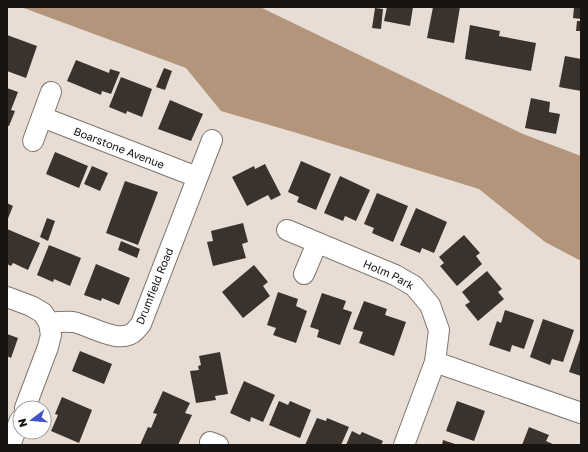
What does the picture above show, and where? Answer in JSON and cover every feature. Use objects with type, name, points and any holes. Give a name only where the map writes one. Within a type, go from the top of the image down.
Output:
[{"type":"street","points":[[33,141],[51,92]]},
{"type":"street","name":"Boarstone Avenue","points":[[42,118],[197,177]]},
{"type":"street","name":"Drumfield Road","points":[[49,323],[62,321],[75,322],[112,336],[126,335],[134,332],[141,324],[212,140]]},
{"type":"street","name":"Holm Park","points":[[287,230],[395,274],[414,286],[430,305],[439,330],[435,362],[404,445]]},
{"type":"street","points":[[304,274],[317,243]]},
{"type":"street","points":[[7,296],[32,306],[43,313],[49,323],[51,335],[48,347],[28,400]]},
{"type":"street","points":[[435,362],[581,413]]},
{"type":"shaded area","points":[[21,7],[260,7],[523,134],[581,156],[581,261],[545,242],[479,189],[221,111],[186,68]]},
{"type":"building","points":[[387,7],[413,7],[410,26],[384,21]]},
{"type":"building","points":[[433,7],[460,7],[454,43],[427,38]]},
{"type":"building","points":[[574,7],[581,7],[581,19],[573,18]]},
{"type":"building","points":[[375,8],[383,9],[381,29],[372,28]]},
{"type":"building","points":[[577,21],[581,21],[581,31],[576,31]]},
{"type":"building","points":[[470,25],[500,31],[499,36],[536,43],[531,71],[465,59]]},
{"type":"building","points":[[7,35],[37,46],[26,78],[7,71]]},
{"type":"building","points":[[565,56],[581,59],[581,91],[559,87]]},
{"type":"building","points":[[76,60],[109,73],[110,69],[120,72],[111,94],[102,91],[101,95],[67,81]]},
{"type":"building","points":[[164,68],[172,71],[165,90],[156,87]]},
{"type":"building","points":[[121,77],[152,89],[142,117],[127,111],[126,114],[109,107]]},
{"type":"building","points":[[7,88],[18,92],[11,110],[15,111],[9,126],[7,126]]},
{"type":"building","points":[[531,98],[550,102],[549,112],[560,114],[556,134],[525,128]]},
{"type":"building","points":[[170,100],[203,114],[191,141],[158,129]]},
{"type":"building","points":[[55,152],[88,166],[79,188],[46,174]]},
{"type":"building","points":[[301,161],[331,174],[316,210],[297,202],[299,197],[288,192]]},
{"type":"building","points":[[265,164],[281,195],[271,200],[268,195],[247,206],[232,177],[254,166],[255,169]]},
{"type":"building","points":[[92,166],[108,173],[100,191],[84,184]]},
{"type":"building","points":[[340,176],[370,190],[356,221],[345,216],[343,221],[324,213]]},
{"type":"building","points":[[125,181],[158,192],[138,245],[106,233]]},
{"type":"building","points":[[377,193],[408,206],[393,242],[372,233],[374,228],[364,224]]},
{"type":"building","points":[[7,203],[13,206],[7,221]]},
{"type":"building","points":[[416,208],[447,222],[434,253],[422,248],[420,253],[400,245]]},
{"type":"building","points":[[47,218],[55,221],[48,241],[40,237]]},
{"type":"building","points":[[243,223],[248,242],[242,244],[246,258],[213,266],[207,242],[213,241],[211,231]]},
{"type":"building","points":[[7,229],[40,243],[28,270],[13,263],[11,266],[7,264]]},
{"type":"building","points":[[464,235],[480,253],[476,256],[482,264],[457,286],[440,266],[444,263],[439,257]]},
{"type":"building","points":[[121,241],[140,249],[137,258],[118,250]]},
{"type":"building","points":[[49,245],[81,258],[70,286],[54,279],[53,282],[37,275]]},
{"type":"building","points":[[96,264],[130,278],[119,305],[102,298],[101,301],[84,295]]},
{"type":"building","points":[[254,265],[268,282],[263,286],[270,296],[243,318],[222,292]]},
{"type":"building","points":[[487,271],[502,289],[498,292],[504,299],[478,321],[465,305],[470,302],[462,292]]},
{"type":"building","points":[[278,292],[298,299],[296,306],[307,311],[296,343],[273,335],[276,328],[267,325]]},
{"type":"building","points":[[322,293],[346,301],[343,309],[352,312],[340,345],[317,337],[319,330],[310,327]]},
{"type":"building","points":[[364,301],[387,309],[385,315],[406,322],[394,356],[359,343],[363,332],[353,329]]},
{"type":"building","points":[[505,310],[534,320],[524,349],[512,345],[510,352],[489,345],[497,321],[501,323]]},
{"type":"building","points":[[543,319],[574,330],[563,362],[552,359],[550,365],[530,357]]},
{"type":"building","points":[[7,334],[18,338],[11,358],[7,356]]},
{"type":"building","points":[[581,337],[581,376],[569,372]]},
{"type":"building","points":[[80,351],[112,364],[104,384],[72,371]]},
{"type":"building","points":[[220,352],[228,394],[215,396],[216,400],[196,403],[190,371],[199,370],[198,366],[201,365],[199,356]]},
{"type":"building","points":[[244,381],[275,395],[263,422],[251,417],[250,422],[230,413]]},
{"type":"building","points":[[163,391],[190,403],[185,413],[192,415],[178,445],[140,445],[148,427],[151,428],[157,414],[153,413]]},
{"type":"building","points":[[62,397],[92,410],[79,443],[52,431],[58,415],[55,414]]},
{"type":"building","points":[[279,401],[288,405],[290,401],[311,410],[300,438],[269,425]]},
{"type":"building","points":[[457,401],[485,411],[474,441],[446,431]]},
{"type":"building","points":[[317,418],[326,421],[327,418],[349,427],[341,445],[305,445]]},
{"type":"building","points":[[529,427],[549,435],[546,441],[555,445],[522,445]]},
{"type":"building","points":[[352,431],[360,435],[362,432],[383,441],[381,445],[346,445]]},
{"type":"building","points":[[443,440],[458,445],[442,445]]}]
